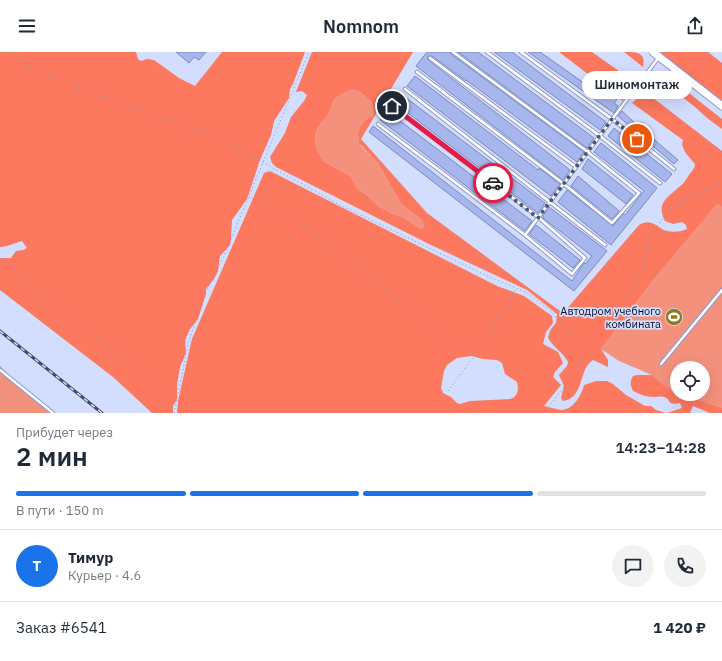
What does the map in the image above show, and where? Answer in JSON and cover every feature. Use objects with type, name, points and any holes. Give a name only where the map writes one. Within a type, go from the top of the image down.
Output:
[{"type":"main road","points":[[653,52],[722,106]]},
{"type":"lane","points":[[417,72],[564,184],[612,223],[639,193],[588,152],[453,52]]},
{"type":"lane","points":[[486,52],[600,136],[660,183]]},
{"type":"lane","points":[[521,52],[612,119],[674,169]]},
{"type":"lane","points":[[525,235],[659,57]]},
{"type":"lane","points":[[430,58],[576,167]]},
{"type":"lane","points":[[405,89],[605,245]]},
{"type":"lane","points":[[378,124],[525,235],[572,274],[585,258],[538,218],[392,106]]},
{"type":"lane","points":[[661,364],[722,290]]},
{"type":"lane","points":[[0,370],[53,413]]},
{"type":"path","points":[[6,52],[34,69],[129,106],[219,138],[340,205],[487,276],[526,292],[552,312],[585,352]]},
{"type":"path","points":[[174,413],[188,341],[202,302],[224,256],[309,52]]},
{"type":"path","points":[[699,88],[707,52]]},
{"type":"path","points":[[544,413],[573,375],[585,352],[613,323],[635,288],[644,268],[647,243],[653,230],[677,204],[722,183]]},
{"type":"path","points":[[248,196],[307,227],[448,341],[481,347]]},
{"type":"path","points":[[0,260],[133,368],[174,413]]},
{"type":"path","points":[[448,391],[481,347],[517,288]]},
{"type":"shaded area","points":[[0,52],[136,52],[138,59],[141,61],[147,59],[154,60],[179,78],[195,86],[222,52],[305,52],[290,89],[289,98],[274,121],[271,135],[260,160],[247,199],[232,220],[230,245],[220,256],[218,271],[206,289],[206,294],[198,319],[190,329],[185,340],[186,353],[180,367],[177,385],[177,399],[173,406],[173,413],[152,413],[113,377],[0,290],[0,258],[11,258],[16,251],[27,248],[22,241],[0,247]]},
{"type":"shaded area","points":[[312,52],[413,52],[361,139],[427,213],[560,311],[564,312],[639,225],[649,222],[671,232],[687,229],[686,225],[682,222],[673,224],[665,221],[662,205],[670,194],[684,183],[695,164],[684,150],[682,144],[683,140],[632,103],[641,95],[648,94],[722,151],[722,207],[717,204],[650,284],[601,349],[608,360],[608,367],[593,360],[588,364],[575,395],[570,399],[563,401],[561,398],[564,386],[559,375],[567,366],[568,362],[548,337],[551,329],[556,323],[557,314],[527,290],[431,245],[276,167],[272,163],[270,157],[285,133],[291,117],[307,95],[302,91],[296,92]],"holes":[[[356,90],[372,103],[374,111],[374,115],[365,120],[360,127],[358,135],[359,143],[378,163],[401,204],[422,220],[425,227],[421,229],[404,218],[378,206],[367,195],[358,190],[350,176],[323,161],[316,148],[315,135],[318,127],[329,113],[334,99],[348,91]]]},
{"type":"shaded area","points":[[559,52],[592,52],[626,76],[629,83],[629,89],[623,101]]},
{"type":"shaded area","points":[[624,52],[640,54],[644,62],[643,67]]},
{"type":"shaded area","points":[[660,52],[708,52],[722,63],[722,101]]},
{"type":"shaded area","points":[[662,72],[722,119],[722,129],[657,77],[658,73]]},
{"type":"shaded area","points":[[356,90],[363,94],[372,103],[374,111],[374,115],[365,120],[360,127],[358,139],[361,146],[378,163],[401,204],[422,220],[426,227],[421,229],[404,218],[378,206],[367,195],[358,190],[350,176],[323,161],[316,148],[315,135],[318,127],[329,113],[334,99],[348,91]]},
{"type":"shaded area","points":[[270,171],[497,286],[524,296],[552,316],[553,323],[546,332],[543,344],[558,352],[563,363],[555,372],[553,377],[561,385],[544,406],[561,410],[569,408],[576,401],[584,385],[596,381],[607,381],[626,395],[645,406],[651,406],[656,410],[666,413],[177,413],[178,401],[192,339],[264,173]],"holes":[[[471,356],[497,360],[502,363],[505,374],[517,382],[518,390],[513,398],[470,401],[460,404],[443,393],[441,388],[444,371],[447,365],[457,358]]]},
{"type":"shaded area","name":"Автодром учебного комбината","points":[[717,204],[722,207],[722,408],[702,401],[710,401],[710,361],[670,361],[670,389],[652,375],[619,361],[601,349],[650,284]]},
{"type":"shaded area","points":[[0,366],[12,378],[55,413],[0,413]]},
{"type":"shaded area","points":[[652,375],[670,389],[670,401],[702,401],[722,408],[722,413],[710,413],[693,406],[690,413],[667,413],[682,408],[680,403],[673,404],[664,397],[654,397],[633,391],[631,380],[633,376]]},
{"type":"building","points":[[176,52],[206,52],[199,60],[194,57],[189,63]]},
{"type":"building","points":[[427,52],[450,52],[584,152],[577,162],[466,80],[432,56],[428,56],[428,60],[570,170],[563,180],[416,66]]},
{"type":"building","points":[[458,52],[478,52],[594,138],[587,148]]},
{"type":"building","points":[[494,52],[512,52],[606,122],[600,130]]},
{"type":"building","points":[[528,52],[540,52],[605,98],[609,92],[618,98],[614,103],[618,106],[614,113]]},
{"type":"building","points":[[415,76],[538,170],[539,168],[560,184],[551,196],[407,86]]},
{"type":"building","points":[[397,91],[545,203],[538,213],[391,100]]},
{"type":"building","points":[[387,111],[532,221],[525,231],[380,120]]},
{"type":"building","points":[[622,111],[638,126],[641,122],[646,126],[643,130],[678,160],[674,164],[618,116]]},
{"type":"building","points":[[373,126],[572,281],[584,263],[585,264],[592,256],[543,218],[549,207],[607,251],[574,291],[369,132]]},
{"type":"building","points":[[614,128],[672,174],[665,182],[608,136]]},
{"type":"building","points":[[601,143],[657,188],[611,245],[558,202],[567,190],[613,226],[623,214],[625,215],[644,191],[594,152]]},
{"type":"building","points":[[588,159],[633,195],[626,204],[582,169]]},
{"type":"building","points":[[578,176],[619,211],[612,219],[571,186]]},
{"type":"building","points":[[536,225],[580,260],[573,268],[529,234]]},
{"type":"railway","points":[[0,331],[102,413]]},
{"type":"way so far","points":[[493,183],[538,218],[612,119],[637,139]]},
{"type":"place","name":"Шиномонтаж","points":[[637,139]]},
{"type":"place","name":"Автодром учебного комбината","points":[[674,317]]},
{"type":"route","points":[[392,106],[493,183]]}]
